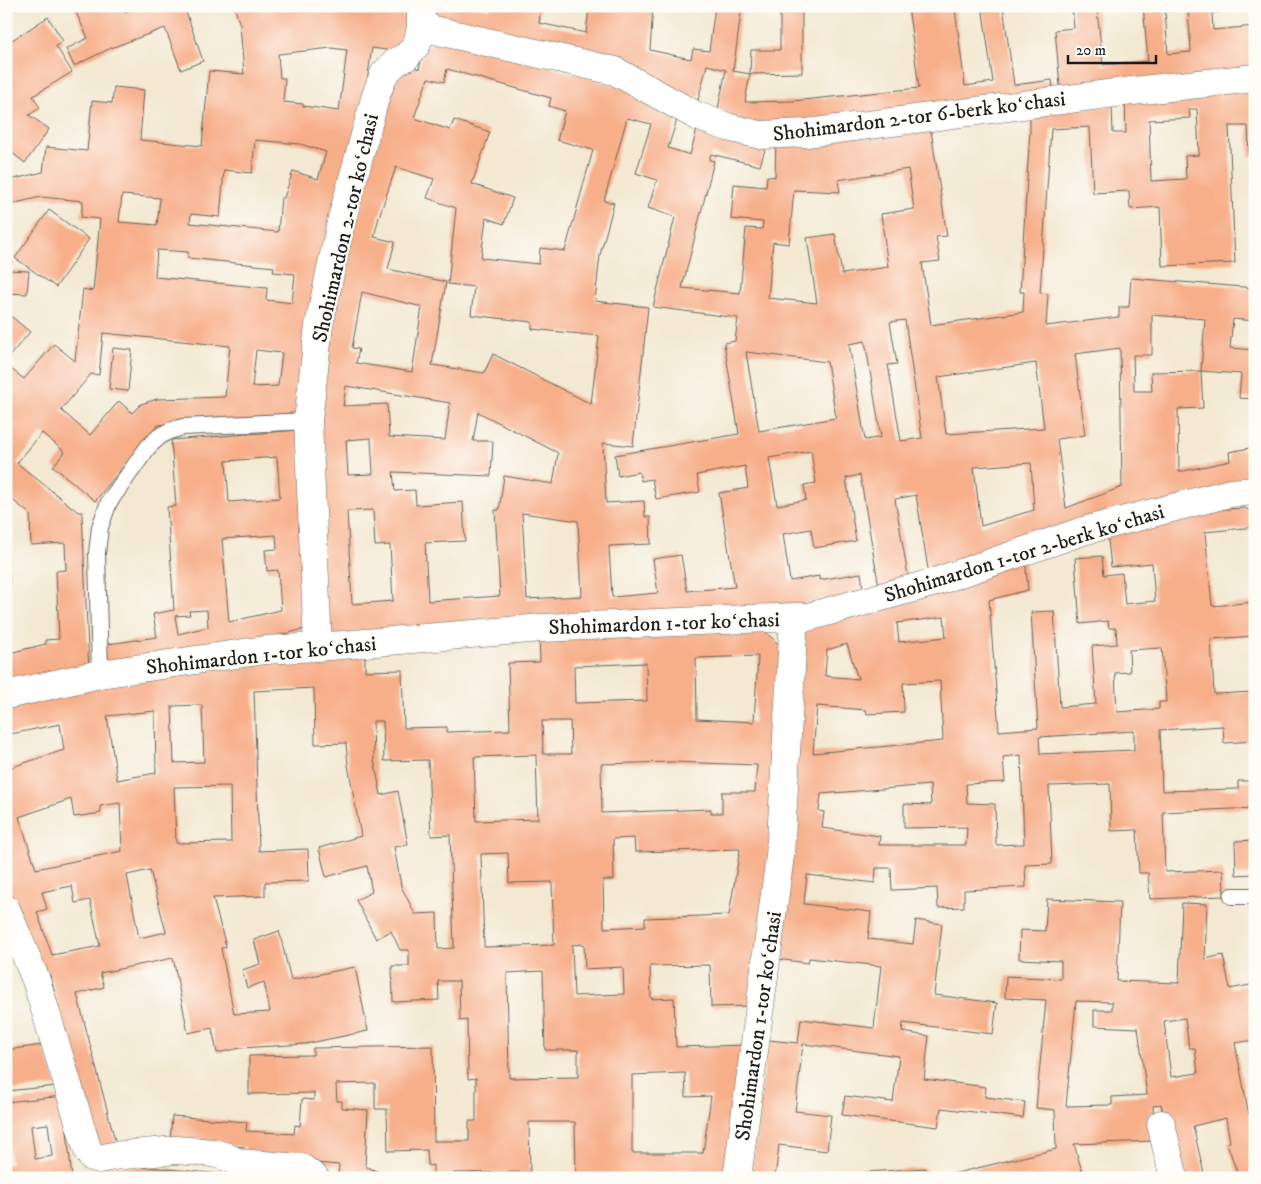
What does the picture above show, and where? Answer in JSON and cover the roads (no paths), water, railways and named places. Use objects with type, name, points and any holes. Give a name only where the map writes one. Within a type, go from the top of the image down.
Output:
[{"type":"street","name":"Shohimardon 2-tor 6-berk koʻchasi","points":[[421,17],[615,71],[697,116],[727,127],[760,134],[807,133],[1124,92],[1255,78]]},
{"type":"street","name":"Shohimardon 2-tor koʻchasi","points":[[318,647],[308,421],[319,325],[342,222],[376,95],[384,74],[396,62],[406,57],[417,44],[421,17]]},
{"type":"street","name":"Shohimardon 1-tor 2-berk koʻchasi","points":[[794,617],[808,617],[932,583],[1083,531],[1230,493],[1255,491]]},
{"type":"street","name":"Shohimardon 1-tor koʻchasi","points":[[6,695],[100,674],[265,650],[542,628],[794,617],[780,856],[737,1178]]},
{"type":"street","points":[[6,909],[36,980],[88,1151],[92,1157],[99,1159],[176,1150],[214,1153],[239,1163],[302,1168],[315,1178]]},
{"type":"street","points":[[1161,1124],[1174,1178]]},
{"type":"lane","points":[[100,674],[97,553],[100,527],[109,502],[148,447],[160,436],[183,427],[308,421]]},
{"type":"lane","points":[[1232,896],[1255,896]]}]
